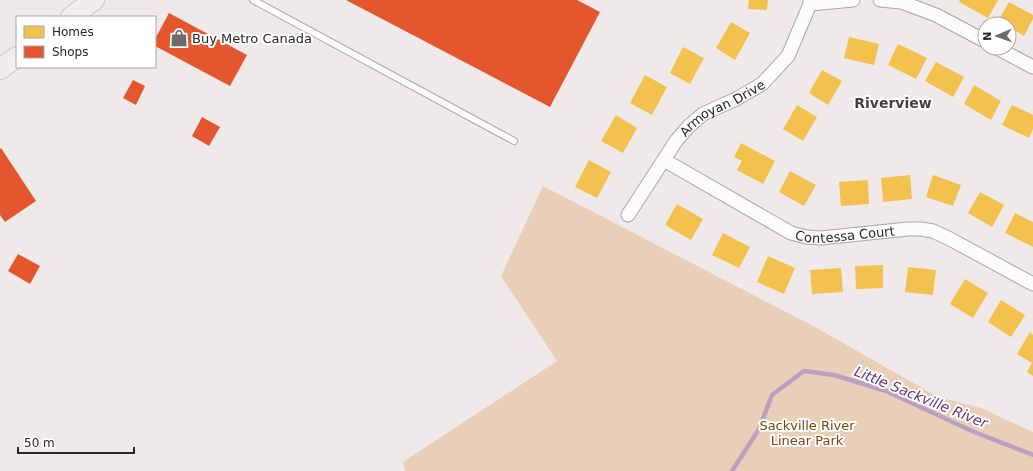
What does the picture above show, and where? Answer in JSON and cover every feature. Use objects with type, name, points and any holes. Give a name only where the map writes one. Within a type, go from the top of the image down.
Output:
[{"type":"main road","points":[[72,16],[94,0]]},
{"type":"main road","points":[[0,69],[16,58]]},
{"type":"street","points":[[810,2],[854,0]]},
{"type":"street","points":[[880,0],[901,2],[936,15],[977,37]]},
{"type":"street","name":"Armoyan Drive","points":[[628,215],[676,141],[689,126],[703,114],[736,99],[762,84],[788,56],[810,2]]},
{"type":"street","points":[[1012,56],[1033,67]]},
{"type":"street","name":"Contessa Court","points":[[664,160],[790,232],[806,237],[821,238],[908,229],[933,231],[1033,284]]},
{"type":"lane","points":[[253,0],[514,141]]},
{"type":"green space","name":"Sackville River Linear Park","points":[[543,186],[815,327],[938,397],[981,408],[1033,432],[1033,471],[405,471],[403,462],[557,361],[501,276]]},
{"type":"building: Homes","points":[[749,0],[768,0],[767,10],[748,9]]},
{"type":"building: Homes","points":[[960,0],[998,0],[989,16],[984,16],[959,2]]},
{"type":"building: Homes","points":[[1009,2],[1033,15],[1033,19],[1024,36],[1017,32],[1017,16],[1001,16]]},
{"type":"building: Homes","points":[[731,22],[750,33],[735,60],[716,48]]},
{"type":"building: Homes","points":[[849,37],[879,44],[874,65],[844,58]]},
{"type":"building: Homes","points":[[898,44],[927,58],[916,79],[888,65]]},
{"type":"building: Homes","points":[[683,47],[704,58],[690,84],[670,73]]},
{"type":"building: Homes","points":[[936,62],[964,77],[953,97],[925,81]]},
{"type":"building: Homes","points":[[822,70],[842,81],[828,105],[809,93]]},
{"type":"building: Homes","points":[[645,75],[667,87],[652,115],[630,103]]},
{"type":"building: Homes","points":[[974,85],[1001,101],[991,120],[964,104]]},
{"type":"building: Homes","points":[[797,105],[817,117],[803,141],[783,129]]},
{"type":"building: Homes","points":[[1012,105],[1033,115],[1033,129],[1029,138],[1002,125]]},
{"type":"building: Homes","points":[[616,115],[637,128],[623,153],[601,141]]},
{"type":"building: Homes","points":[[741,143],[775,161],[763,184],[737,170],[742,161],[734,157]]},
{"type":"building: Homes","points":[[589,160],[611,172],[597,198],[575,187]]},
{"type":"building: Homes","points":[[790,171],[816,185],[804,206],[779,192]]},
{"type":"building: Homes","points":[[910,175],[912,199],[883,202],[881,178]]},
{"type":"building: Homes","points":[[933,175],[961,185],[953,206],[926,197]]},
{"type":"building: Homes","points":[[868,180],[869,204],[841,206],[839,182]]},
{"type":"building: Homes","points":[[980,192],[1004,205],[992,227],[968,213]]},
{"type":"building: Homes","points":[[677,204],[703,219],[691,240],[665,225]]},
{"type":"building: Homes","points":[[1015,213],[1033,222],[1033,247],[1005,233]]},
{"type":"building: Homes","points":[[723,233],[750,247],[739,268],[712,255]]},
{"type":"building: Homes","points":[[768,256],[795,268],[784,294],[757,282]]},
{"type":"building: Homes","points":[[883,265],[883,288],[856,289],[855,266]]},
{"type":"building: Homes","points":[[908,267],[936,270],[933,295],[905,292]]},
{"type":"building: Homes","points":[[841,268],[843,292],[812,294],[810,270]]},
{"type":"building: Homes","points":[[965,279],[988,293],[973,318],[950,304]]},
{"type":"building: Homes","points":[[1001,300],[1025,315],[1011,337],[988,322]]},
{"type":"building: Homes","points":[[1030,332],[1033,335],[1033,376],[1027,372],[1032,363],[1017,354]]},
{"type":"building: Shops","points":[[346,0],[577,0],[600,12],[550,107]]},
{"type":"building: Shops","points":[[169,13],[247,55],[230,86],[156,47],[156,37]]},
{"type":"building: Shops","points":[[133,80],[145,86],[136,105],[123,98]]},
{"type":"building: Shops","points":[[202,117],[220,127],[209,146],[192,136]]},
{"type":"building: Shops","points":[[1,148],[36,201],[5,222],[0,215]]},
{"type":"building: Shops","points":[[18,254],[40,266],[30,284],[8,271]]},
{"type":"waterway","name":"Little Sackville River","points":[[732,471],[759,429],[772,395],[804,371],[834,375],[886,391],[972,431],[1033,455]]},
{"type":"place","name":"Buy Metro Canada","points":[[179,38]]},
{"type":"district","name":"Riverview","points":[[893,103]]}]
